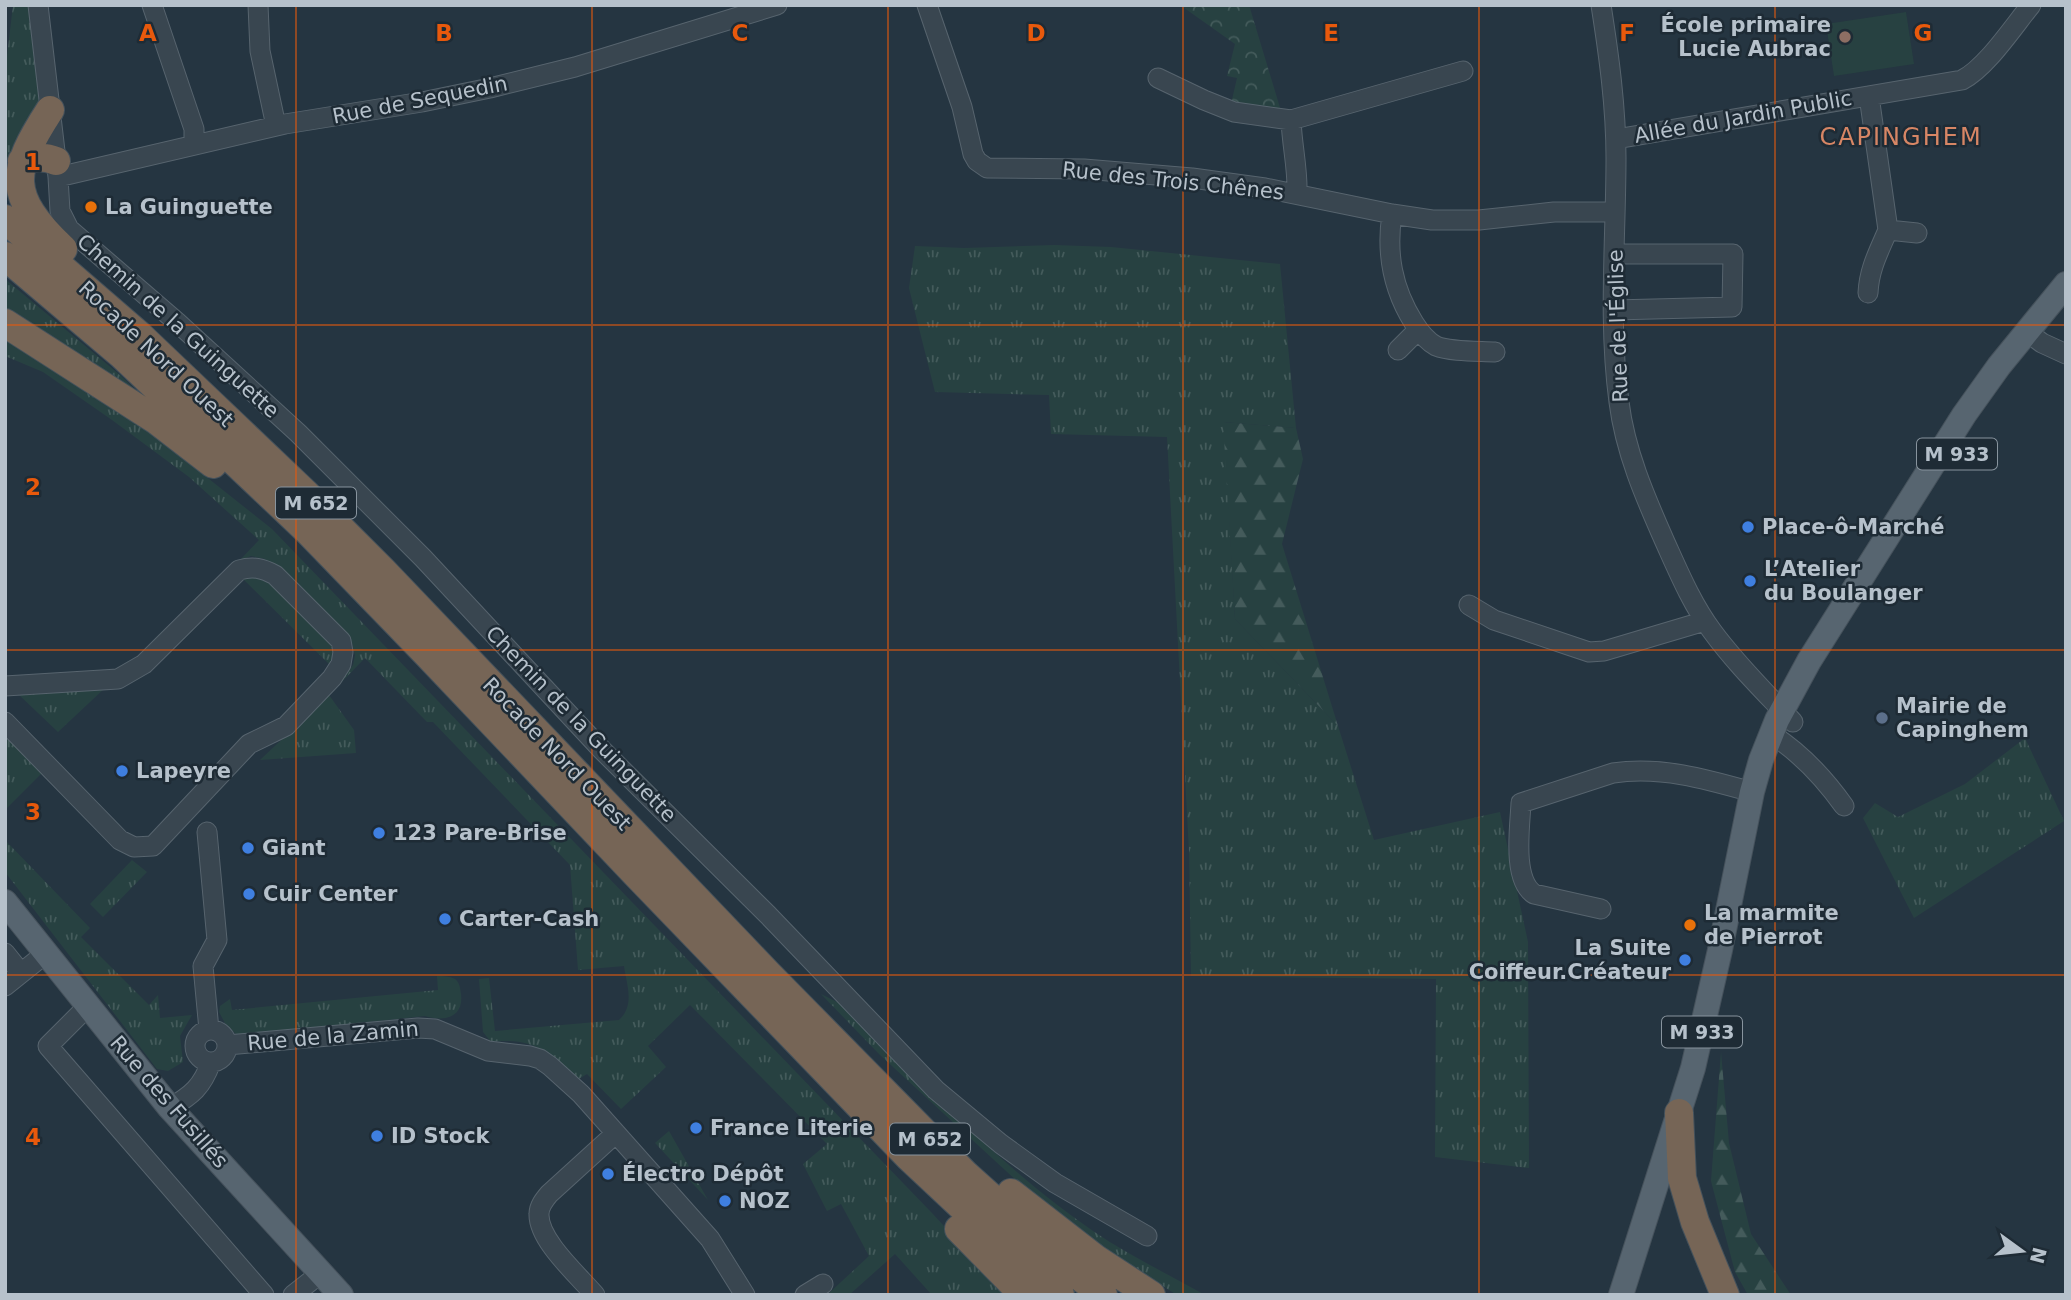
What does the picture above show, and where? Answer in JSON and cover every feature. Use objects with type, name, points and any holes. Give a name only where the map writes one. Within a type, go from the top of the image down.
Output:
[{"type":"highway","points":[[50,110],[37,130],[22,161],[19,174],[19,185],[32,214],[61,247],[141,318],[220,397],[306,494]]},
{"type":"highway","points":[[22,161],[44,157],[57,169]]},
{"type":"highway","name":"Rocade Nord Ouest","points":[[5,219],[138,334],[306,494],[965,1175],[1103,1295]]},
{"type":"highway","name":"Rocade Nord Ouest","points":[[5,256],[122,355],[307,530],[855,1102],[962,1209],[1060,1295]]},
{"type":"highway","points":[[5,323],[156,420],[272,509],[307,530]]},
{"type":"highway","points":[[767,973],[999,1183],[1096,1259],[1152,1295]]},
{"type":"highway","points":[[855,1102],[906,1172],[1024,1295]]},
{"type":"highway","points":[[1679,1113],[1682,1178],[1695,1222],[1725,1295]]},
{"type":"main road","name":"M 933","points":[[1621,1295],[1701,1035],[1752,792],[1782,727],[2066,284]]},
{"type":"main road","name":"M 933","points":[[2032,336],[2066,306]]},
{"type":"main road","name":"M 933","points":[[1720,950],[1770,780],[1782,727]]},
{"type":"main road","name":"Rue des Fusillés","points":[[5,902],[170,1108],[341,1295]]},
{"type":"street","name":"Chemin de la Guinguette","points":[[38,5],[60,211],[69,229],[178,323],[298,433],[424,558],[602,750],[936,1090],[1001,1144],[1055,1183],[1147,1236]]},
{"type":"street","points":[[152,5],[194,130],[194,145]]},
{"type":"street","points":[[258,5],[260,51],[276,127]]},
{"type":"street","name":"Rue de Sequedin","points":[[57,169],[490,88],[575,67],[777,5]]},
{"type":"street","name":"Rue des Trois Chênes","points":[[927,5],[974,154],[982,165],[994,169],[1047,168],[1160,175],[1239,184],[1432,220],[1479,220],[1538,212],[1615,212]]},
{"type":"street","name":"Rue de l'Église","points":[[1601,5],[1611,68],[1616,139],[1614,310],[1617,389],[1622,423],[1633,461],[1673,561],[1705,621],[1798,753],[1829,785],[1844,806]]},
{"type":"street","name":"Allée du Jardin Public","points":[[1616,139],[1951,83],[1970,76],[1982,65],[2031,5]]},
{"type":"street","points":[[1158,78],[1234,111],[1291,120],[1463,71]]},
{"type":"street","points":[[1868,293],[1873,263],[1888,230],[1869,96]]},
{"type":"street","points":[[1291,120],[1297,166],[1297,194]]},
{"type":"street","points":[[1392,214],[1389,242],[1392,271],[1400,298],[1419,330],[1436,346],[1495,352]]},
{"type":"street","points":[[1888,230],[1917,233]]},
{"type":"street","points":[[1614,254],[1733,254],[1732,307],[1614,310]]},
{"type":"street","points":[[1398,350],[1419,330]]},
{"type":"street","points":[[2032,336],[2066,354]]},
{"type":"street","points":[[5,686],[118,679],[144,664],[239,570],[250,567],[263,568],[275,575],[341,641],[343,652],[341,664],[332,678],[286,726],[249,744],[153,846],[134,847],[120,839],[5,722]]},
{"type":"street","points":[[1469,605],[1494,620],[1582,650],[1597,652],[1705,621]]},
{"type":"street","points":[[1601,909],[1534,894],[1527,889],[1521,875],[1521,803],[1613,773],[1627,771],[1670,772],[1752,792]]},
{"type":"street","points":[[207,832],[217,940],[203,966],[209,1030],[200,1035],[195,1044],[201,1058],[211,1062]]},
{"type":"street","points":[[5,953],[21,973]]},
{"type":"street","points":[[5,986],[45,954]]},
{"type":"street","points":[[88,1006],[48,1046],[264,1295]]},
{"type":"street","name":"Rue de la Zamin","points":[[227,1045],[405,1029],[435,1029],[488,1051],[540,1059],[581,1094],[710,1239],[745,1295]]},
{"type":"street","name":"Rue de la Zamin","points":[[170,1108],[182,1101],[204,1080],[211,1062],[224,1055],[227,1045],[223,1035],[209,1030]]},
{"type":"street","points":[[594,1295],[550,1242],[542,1230],[539,1213],[548,1194],[615,1134]]},
{"type":"street","points":[[293,1295],[321,1273]]},
{"type":"street","points":[[805,1295],[823,1284]]},
{"type":"green space","points":[[13,5],[29,5],[42,109],[22,211],[5,195],[5,73]]},
{"type":"green space","points":[[1180,5],[1249,5],[1281,111],[1231,104],[1237,78],[1227,76],[1235,44]]},
{"type":"green space","points":[[1906,12],[1914,64],[1834,76],[1826,24]]},
{"type":"green space","points":[[1054,245],[1111,247],[1280,264],[1296,428],[1224,422],[1235,619],[1338,726],[1374,840],[1500,812],[1528,942],[1529,1168],[1435,1157],[1436,979],[1191,976],[1189,851],[1167,437],[1051,434],[1049,395],[935,392],[909,288],[915,246],[964,248]]},
{"type":"green space","points":[[5,279],[120,375],[143,397],[5,313]]},
{"type":"green space","points":[[5,338],[112,402],[272,529],[1008,1295],[932,1295],[895,1254],[849,1295],[827,1295],[869,1256],[841,1204],[827,1211],[803,1164],[827,1144],[690,1005],[648,1046],[666,1067],[621,1109],[587,1074],[577,1080],[540,1049],[519,1042],[491,1042],[483,1032],[479,979],[489,978],[495,1031],[619,1020],[627,1008],[629,995],[624,966],[578,970],[570,865],[433,722],[427,722],[365,658],[329,695],[353,665],[355,655],[352,643],[265,559],[251,556],[239,561],[259,540],[189,477],[112,420],[43,372],[5,356]]},
{"type":"green space","points":[[1223,422],[1296,428],[1303,459],[1282,544],[1338,726],[1235,619]]},
{"type":"green space","points":[[250,575],[274,584],[334,643],[331,666],[241,577]]},
{"type":"green space","points":[[106,687],[58,732],[16,692]]},
{"type":"green space","points":[[329,695],[354,730],[356,753],[260,760]]},
{"type":"green space","points":[[5,733],[43,772],[5,810]]},
{"type":"green space","points":[[2025,738],[2064,821],[1914,918],[1863,818],[1875,803],[1898,817],[1965,784]]},
{"type":"green space","points":[[5,840],[90,928],[81,937],[149,1005],[158,995],[160,1018],[192,1015],[180,1036],[183,1062],[168,1071],[157,1069],[5,872]]},
{"type":"green space","points":[[132,860],[147,872],[103,917],[90,904]]},
{"type":"green space","points":[[437,976],[455,979],[460,988],[459,1008],[456,1013],[445,1018],[425,1016],[238,1036],[225,1023],[219,1012],[220,1006],[230,999],[232,1010],[438,990]]},
{"type":"green space","points":[[821,994],[843,1005],[995,1153],[1060,1207],[1120,1248],[1205,1295],[1177,1295],[1104,1249],[1019,1183],[880,1055]]},
{"type":"green space","points":[[1721,1052],[1729,1143],[1751,1234],[1791,1295],[1748,1295],[1735,1272],[1711,1181]]},
{"type":"green space","points":[[669,1131],[708,1200],[655,1143]]},
{"type":"place","name":"École primaire Lucie Aubrac","points":[[1845,37]]},
{"type":"place","name":"La Guinguette","points":[[91,207]]},
{"type":"place","name":"Place-ô-Marché","points":[[1748,527]]},
{"type":"place","name":"L’Atelier du Boulanger","points":[[1750,581]]},
{"type":"place","name":"Mairie de Capinghem","points":[[1882,718]]},
{"type":"place","name":"Lapeyre","points":[[122,771]]},
{"type":"place","name":"123 Pare-Brise","points":[[379,833]]},
{"type":"place","name":"Giant","points":[[248,848]]},
{"type":"place","name":"Cuir Center","points":[[249,894]]},
{"type":"place","name":"Carter-Cash","points":[[445,919]]},
{"type":"place","name":"La marmite de Pierrot","points":[[1690,925]]},
{"type":"place","name":"La Suite Coiffeur.Créateur","points":[[1685,960]]},
{"type":"place","name":"France Literie","points":[[696,1128]]},
{"type":"place","name":"ID Stock","points":[[377,1136]]},
{"type":"place","name":"Électro Dépôt","points":[[608,1174]]},
{"type":"place","name":"NOZ","points":[[725,1201]]},
{"type":"district","name":"CAPINGHEM","points":[[1901,137]]}]
